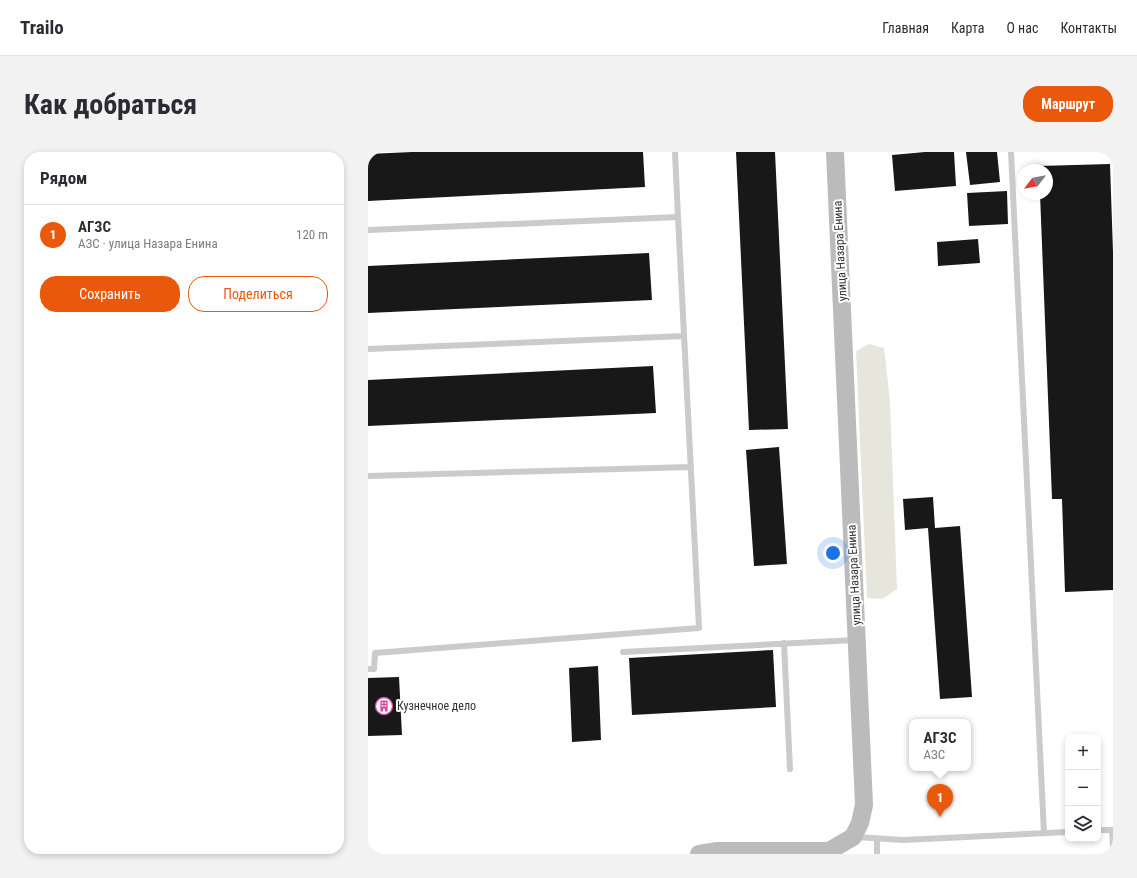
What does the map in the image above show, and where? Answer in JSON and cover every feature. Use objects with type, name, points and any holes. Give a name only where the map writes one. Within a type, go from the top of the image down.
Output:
[{"type":"main road","name":"улица Назара Енина","points":[[835,152],[864,805],[860,823],[853,837]]},
{"type":"main road","points":[[699,854],[718,851],[829,851],[853,837]]},
{"type":"lane","points":[[368,670],[374,669],[375,652],[699,628],[675,152]]},
{"type":"lane","points":[[1011,152],[1044,833]]},
{"type":"lane","points":[[368,230],[678,217]]},
{"type":"lane","points":[[368,349],[684,336]]},
{"type":"lane","points":[[368,476],[691,467]]},
{"type":"lane","points":[[623,652],[857,640]]},
{"type":"lane","points":[[784,643],[790,769]]},
{"type":"lane","points":[[1101,830],[1113,830],[1113,848]]},
{"type":"lane","points":[[853,837],[903,840],[1065,832]]},
{"type":"lane","points":[[876,839],[877,854]]},
{"type":"shaded area","points":[[869,344],[884,348],[890,401],[897,589],[882,599],[867,598],[856,351]]},
{"type":"building","points":[[412,152],[643,152],[645,187],[368,201],[368,154]]},
{"type":"building","points":[[736,152],[775,152],[788,429],[749,430]]},
{"type":"building","points":[[925,152],[954,152],[956,186],[895,191],[892,155]]},
{"type":"building","points":[[966,152],[997,152],[1000,182],[970,185]]},
{"type":"building","points":[[1110,164],[1113,252],[1113,590],[1065,592],[1062,499],[1052,499],[1040,200],[1053,200],[1053,166]]},
{"type":"building","points":[[1007,191],[1008,224],[969,226],[967,193]]},
{"type":"building","points":[[978,239],[980,263],[938,266],[937,242]]},
{"type":"building","points":[[649,253],[652,300],[368,313],[368,266]]},
{"type":"building","points":[[653,366],[656,413],[368,426],[368,380]]},
{"type":"building","points":[[779,447],[787,564],[754,566],[746,450]]},
{"type":"building","points":[[933,497],[935,528],[960,526],[972,697],[940,699],[928,528],[905,530],[903,499]]},
{"type":"building","points":[[773,650],[776,707],[632,715],[629,658]]},
{"type":"building","points":[[598,666],[601,740],[572,742],[569,668]]},
{"type":"building","name":"Кузнечное дело","points":[[399,677],[402,735],[368,736],[368,678]]},
{"type":"place","name":"Кузнечное дело","points":[[384,706]]},
{"type":"place","name":"АГЗС","points":[[940,817]]}]
